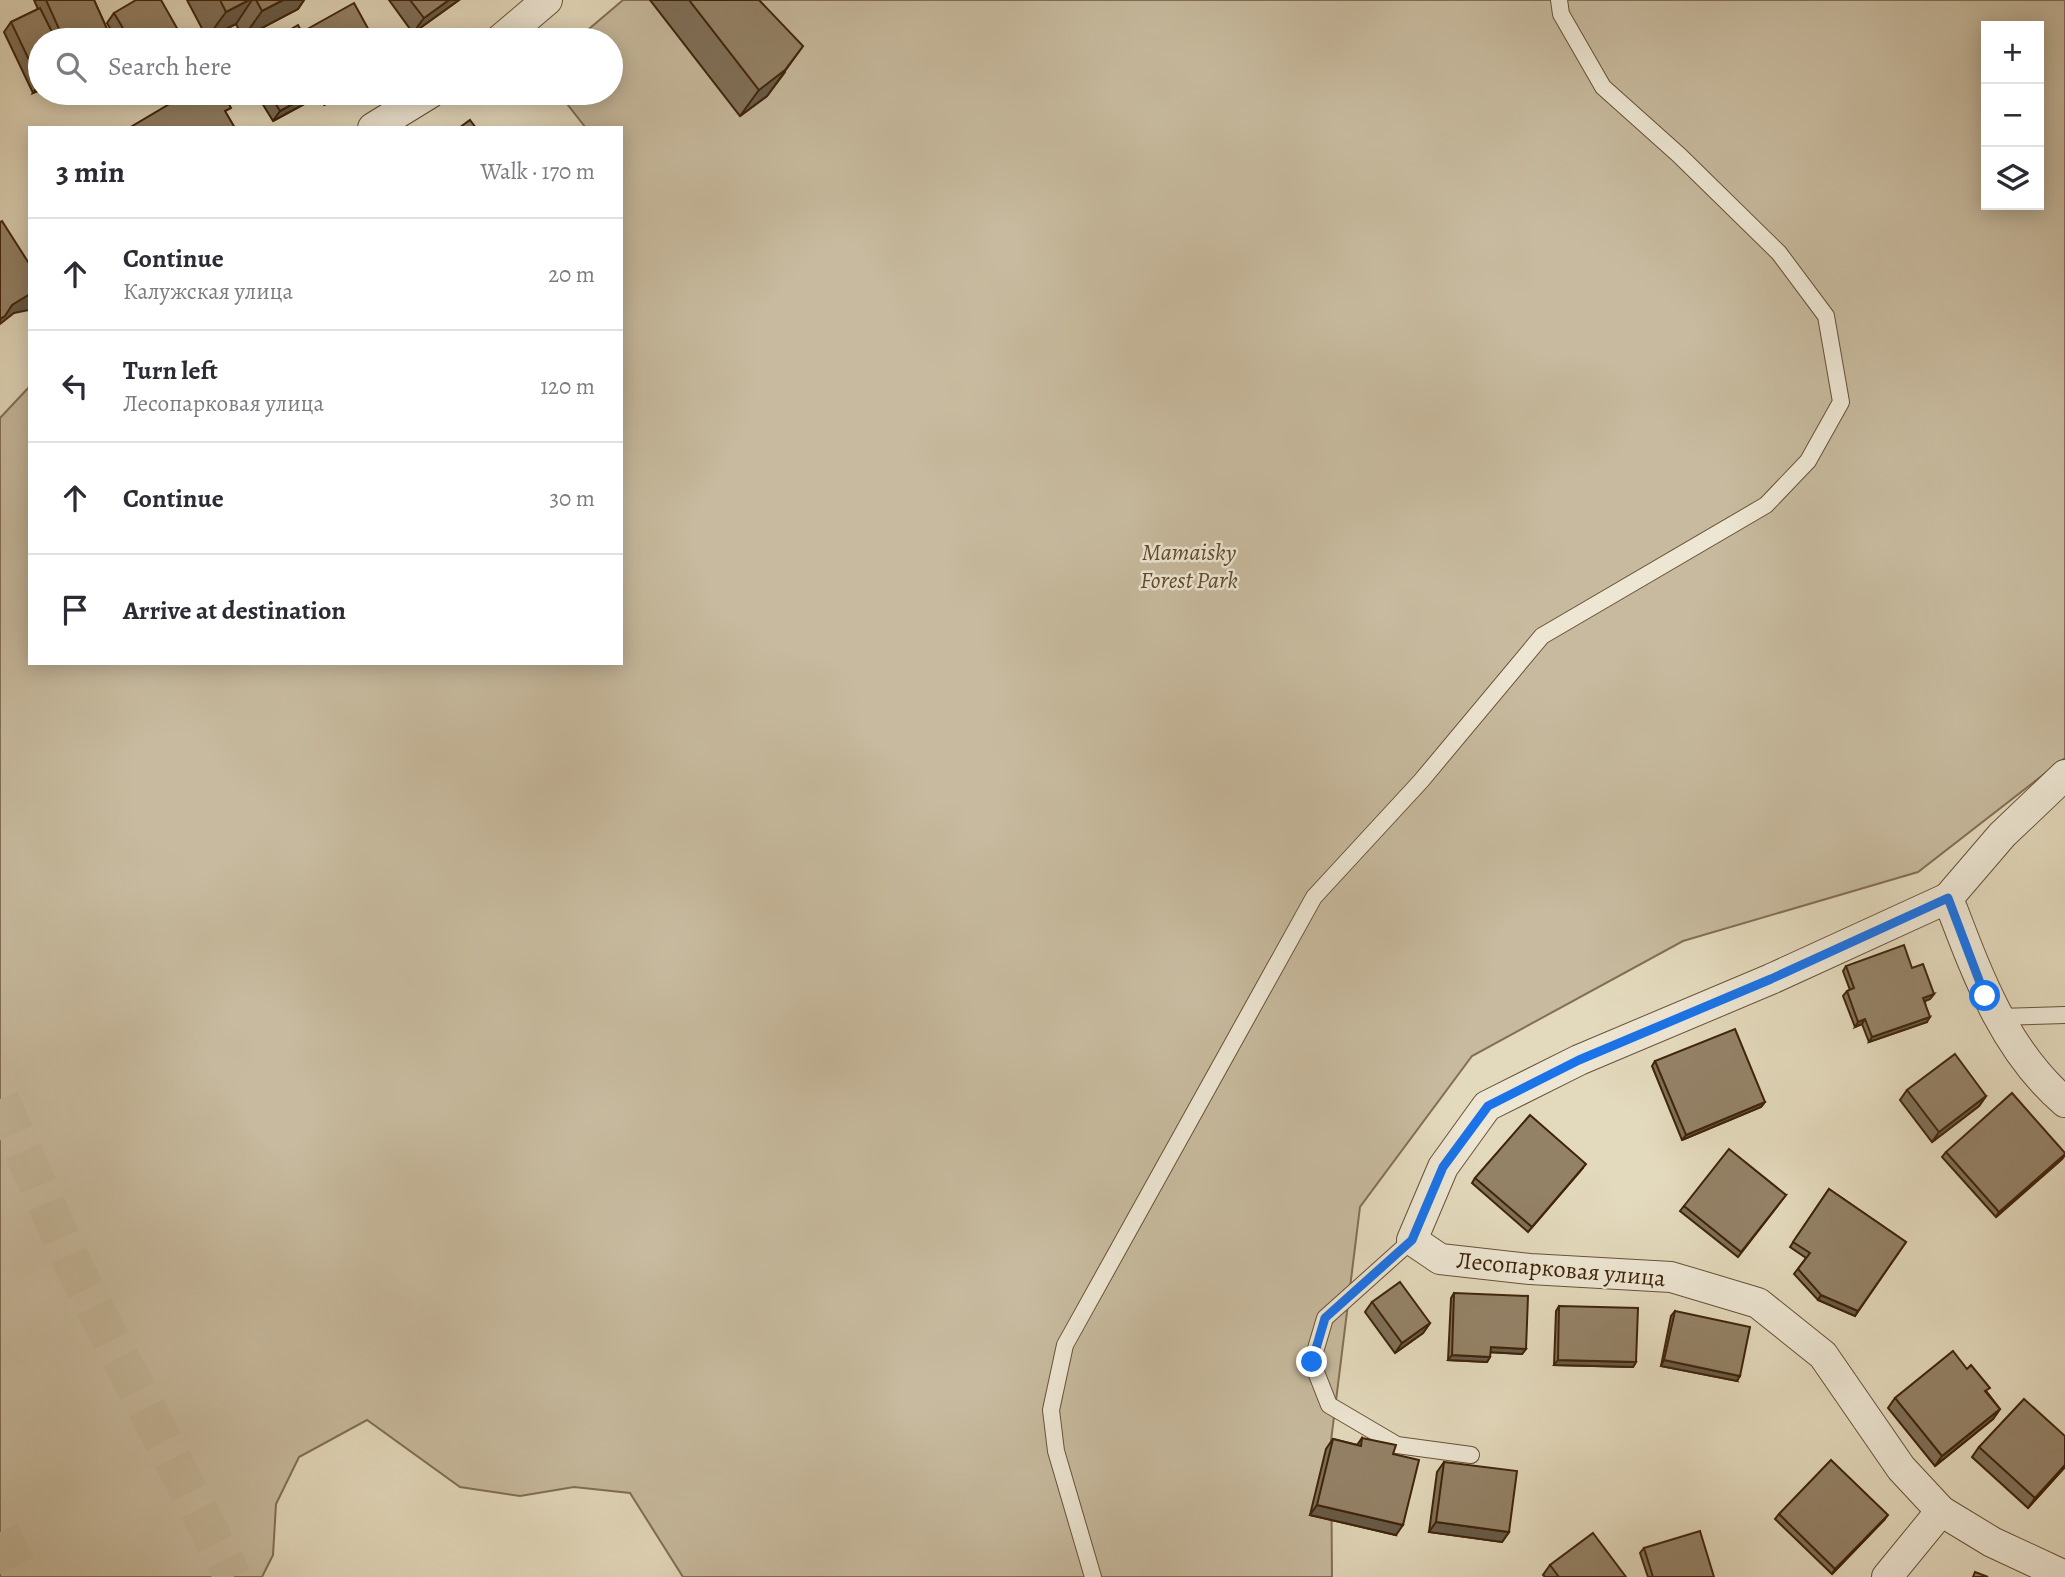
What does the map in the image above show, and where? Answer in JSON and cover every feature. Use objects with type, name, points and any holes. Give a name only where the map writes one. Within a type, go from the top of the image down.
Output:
[{"type":"street","points":[[514,28],[547,0]]},
{"type":"street","points":[[376,126],[410,105]]},
{"type":"street","points":[[1412,1240],[1443,1167],[1488,1106],[1579,1060],[1771,979],[1948,898],[2002,835],[2065,775]]},
{"type":"street","points":[[1948,898],[1985,996],[1997,1017],[2049,1088],[2065,1102]]},
{"type":"street","name":"Лесопарковая улица","points":[[1412,1240],[1440,1259],[1530,1269],[1671,1277],[1758,1303],[1823,1355],[1901,1468],[1941,1511],[1992,1542],[2065,1576]]},
{"type":"street","points":[[1887,1577],[1941,1511]]},
{"type":"lane","points":[[1093,1577],[1054,1437],[1051,1409],[1065,1345],[1314,897],[1421,782],[1542,636],[1766,506],[1808,461],[1841,402],[1826,316],[1779,253],[1679,155],[1603,88],[1561,14],[1559,0]]},
{"type":"lane","points":[[1997,1017],[2065,1015]]},
{"type":"lane","points":[[1412,1240],[1325,1318],[1312,1362],[1329,1405],[1396,1445],[1471,1455]]},
{"type":"green space","name":"Mamaisky Forest Park","points":[[623,0],[2065,0],[2065,758],[1918,872],[1683,941],[1472,1056],[1360,1207],[1331,1441],[1332,1577],[683,1577],[630,1493],[574,1487],[520,1496],[460,1487],[367,1420],[299,1457],[276,1504],[273,1555],[262,1577],[0,1577],[0,418],[28,388],[28,665],[623,665],[623,126],[584,126],[568,105],[623,105],[623,28],[590,28]]},
{"type":"building","points":[[46,0],[94,0],[107,28],[59,28]]},
{"type":"building","points":[[136,0],[161,0],[177,28],[123,28],[114,13]]},
{"type":"building","points":[[220,0],[249,0],[226,12]]},
{"type":"building","points":[[256,0],[283,0],[262,11]]},
{"type":"building","points":[[410,0],[449,0],[424,18]]},
{"type":"building","points":[[689,0],[759,0],[803,46],[785,70],[759,90]]},
{"type":"building","points":[[354,3],[368,28],[309,28]]},
{"type":"building","points":[[40,8],[50,28],[28,28],[28,58],[11,22]]},
{"type":"building","points":[[168,105],[229,105],[231,108],[225,111],[234,126],[132,126]]},
{"type":"building","points":[[276,105],[291,105],[280,111]]},
{"type":"building","points":[[470,120],[474,126],[462,126]]},
{"type":"building","points":[[2,221],[28,262],[28,295],[12,305],[0,319]]},
{"type":"building","points":[[1904,945],[1912,968],[1923,964],[1934,994],[1923,998],[1930,1017],[1872,1037],[1865,1019],[1858,1022],[1847,991],[1854,988],[1846,966]]},
{"type":"building","points":[[1735,1029],[1765,1102],[1686,1135],[1655,1061]]},
{"type":"building","points":[[1955,1054],[1986,1096],[1939,1132],[1907,1090]]},
{"type":"building","points":[[2012,1093],[2065,1154],[1999,1212],[1946,1152]]},
{"type":"building","points":[[1530,1115],[1586,1164],[1532,1227],[1475,1178]]},
{"type":"building","points":[[1729,1149],[1786,1195],[1741,1252],[1684,1206]]},
{"type":"building","points":[[1829,1189],[1906,1242],[1858,1311],[1821,1295],[1798,1269],[1810,1253],[1793,1242]]},
{"type":"building","points":[[1400,1282],[1430,1323],[1402,1343],[1372,1302]]},
{"type":"building","points":[[1454,1293],[1528,1296],[1526,1349],[1491,1347],[1490,1357],[1452,1355]]},
{"type":"building","points":[[1559,1306],[1638,1308],[1636,1362],[1558,1360]]},
{"type":"building","points":[[1675,1311],[1750,1327],[1740,1376],[1664,1360]]},
{"type":"building","points":[[1953,1351],[1967,1369],[1971,1365],[1990,1388],[1985,1391],[2000,1409],[1942,1456],[1895,1398]]},
{"type":"building","points":[[2024,1399],[2065,1436],[2065,1465],[2035,1498],[1979,1447]]},
{"type":"building","points":[[1362,1438],[1396,1445],[1393,1454],[1419,1460],[1403,1525],[1317,1505],[1333,1439],[1361,1446]]},
{"type":"building","points":[[1831,1460],[1888,1515],[1835,1569],[1779,1514]]},
{"type":"building","points":[[1444,1462],[1517,1471],[1509,1532],[1436,1522]]},
{"type":"building","points":[[1700,1531],[1714,1577],[1653,1577],[1644,1548]]},
{"type":"building","points":[[1593,1533],[1626,1577],[1559,1577],[1550,1565]]},
{"type":"building","points":[[1975,1572],[1988,1577],[1973,1577]]},
{"type":"tunnel","points":[[0,1099],[75,1269],[233,1577]]},
{"type":"tunnel","points":[[0,1532],[22,1577]]},
{"type":"route","points":[[1312,1362],[1325,1318],[1412,1240],[1443,1167],[1488,1106],[1579,1060],[1771,979],[1948,898],[1985,996]]}]
